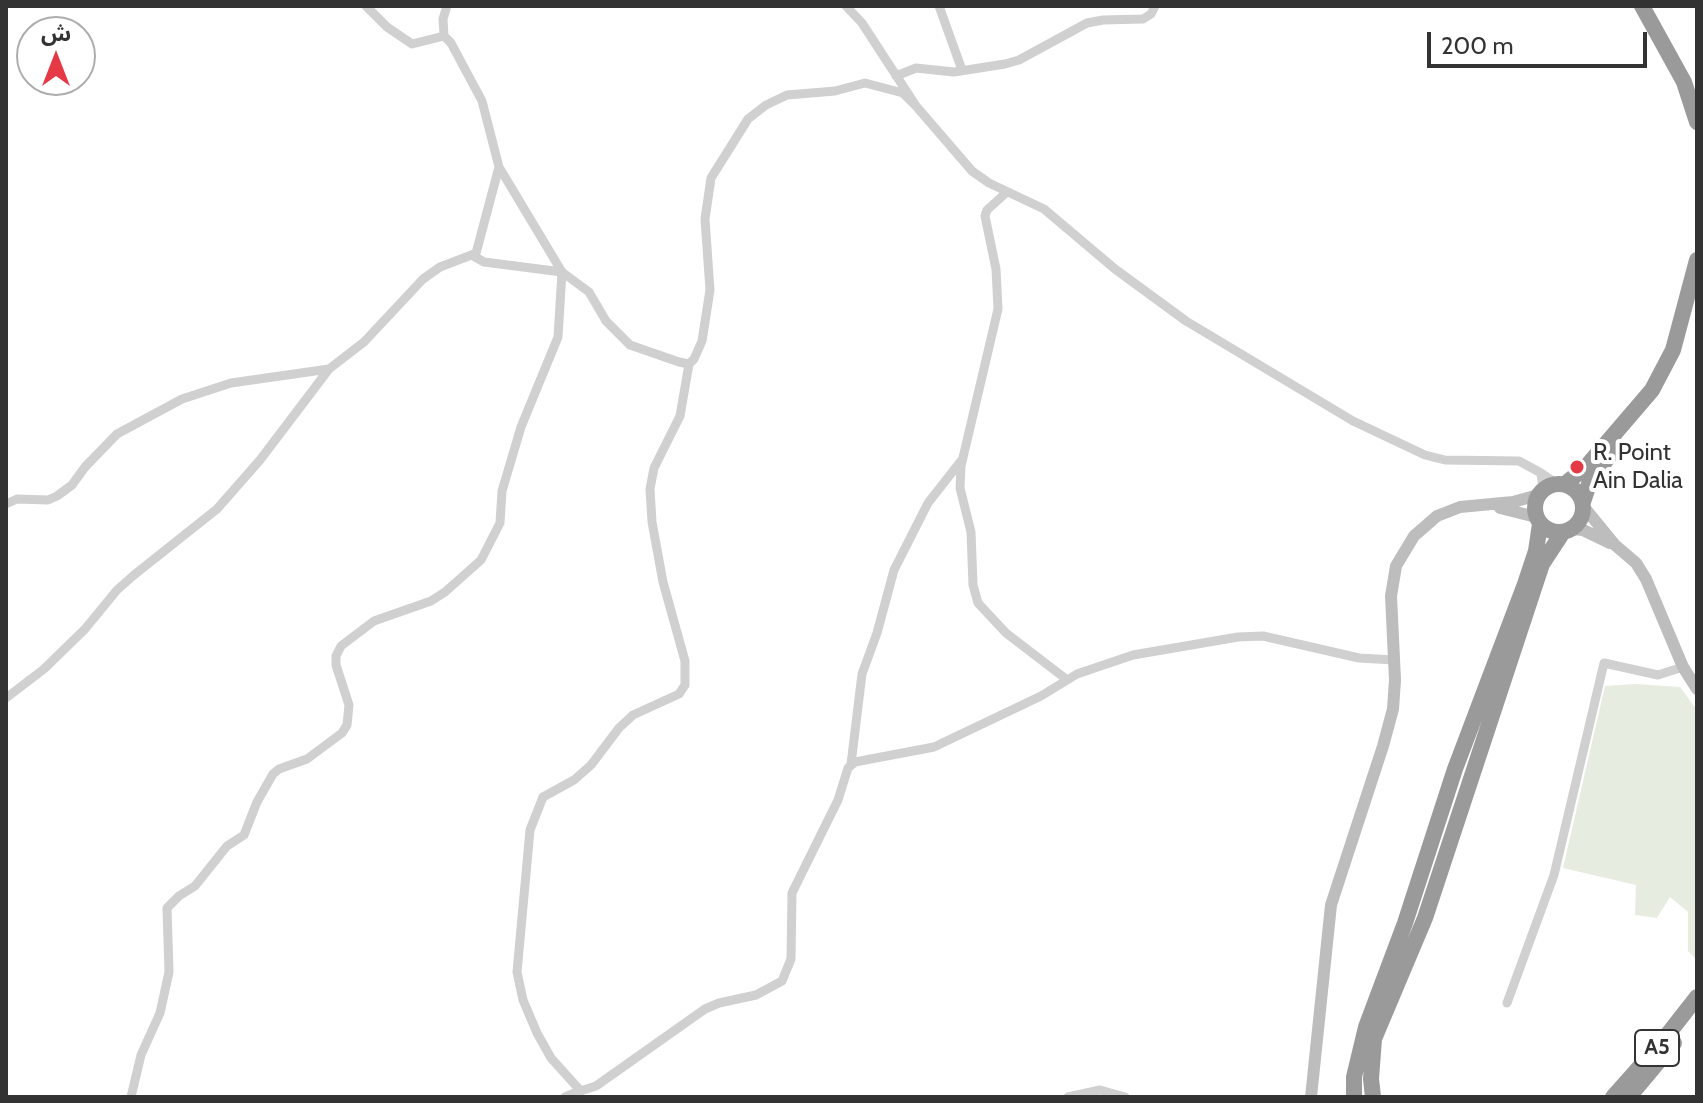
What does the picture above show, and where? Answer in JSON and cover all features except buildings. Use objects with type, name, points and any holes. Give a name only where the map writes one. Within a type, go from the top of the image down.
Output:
[{"type":"highway","points":[[1642,6],[1684,82],[1697,122]]},
{"type":"highway","points":[[1654,6],[1686,62],[1697,90]]},
{"type":"highway","points":[[1568,530],[1546,529],[1534,509],[1549,485],[1586,467],[1652,390],[1673,350],[1697,260]]},
{"type":"highway","points":[[1365,1097],[1368,1057],[1425,918],[1542,564],[1568,530],[1580,520],[1594,476],[1666,384],[1679,359],[1697,300]]},
{"type":"highway","points":[[1549,485],[1579,494],[1583,504]]},
{"type":"highway","points":[[1356,1097],[1357,1060],[1366,1027],[1405,923],[1455,769],[1525,584],[1536,551],[1538,520]]},
{"type":"highway","name":"A5","points":[[1613,1097],[1697,997]]},
{"type":"highway","name":"A5","points":[[1629,1097],[1697,1014]]},
{"type":"highway","points":[[1373,1097],[1374,1039]]},
{"type":"street","points":[[366,6],[387,27],[412,44],[444,36]]},
{"type":"street","points":[[447,6],[443,19],[444,36],[451,43],[482,101],[499,167],[562,272],[589,292],[606,321],[630,345],[650,354],[689,364]]},
{"type":"street","points":[[846,6],[862,23],[916,106]]},
{"type":"street","points":[[939,6],[962,70]]},
{"type":"street","points":[[896,76],[916,68],[947,72],[1019,60],[1087,23],[1143,19],[1151,14],[1155,6]]},
{"type":"street","points":[[579,1094],[578,1088],[551,1058],[537,1033],[523,1000],[517,972],[530,830],[543,797],[574,780],[591,765],[633,715],[679,694],[685,685],[685,661],[663,582],[652,522],[650,489],[654,468],[680,416],[689,364],[702,341],[710,297],[705,219],[711,178],[748,119],[766,105],[787,95],[835,91],[865,83],[903,93],[972,171],[1044,209],[1124,276],[1186,321],[1353,421],[1433,458],[1519,461],[1549,485],[1522,501],[1460,507],[1437,516],[1407,545],[1396,566],[1392,585],[1395,696],[1390,724],[1331,905],[1311,1097]]},
{"type":"street","points":[[499,167],[474,254],[484,262],[562,272]]},
{"type":"street","points":[[1007,192],[987,210],[985,216],[996,269],[998,309],[963,459],[960,488],[971,532],[973,585],[978,603],[1006,633],[1066,679]]},
{"type":"street","points":[[6,504],[17,499],[48,500],[57,496],[72,485],[117,434],[182,399],[231,383],[329,369],[364,342],[423,279],[440,267],[474,254]]},
{"type":"street","points":[[131,1097],[141,1055],[160,1013],[169,972],[167,908],[198,883],[229,844],[244,835],[257,802],[273,774],[307,759],[342,733],[347,725],[349,705],[336,665],[341,646],[374,621],[431,601],[472,568],[488,550],[500,523],[502,491],[521,427],[558,337],[562,272]]},
{"type":"street","points":[[6,698],[44,669],[85,629],[117,590],[217,509],[270,448],[329,369]]},
{"type":"street","points":[[565,1097],[596,1086],[705,1009],[756,995],[782,981],[791,959],[792,893],[838,800],[851,764],[862,674],[894,570],[928,503],[963,459]]},
{"type":"street","points":[[1583,504],[1615,545],[1636,563],[1646,579],[1683,667],[1697,689]]},
{"type":"street","points":[[1489,506],[1538,520]]},
{"type":"street","points":[[1568,530],[1583,530],[1615,545]]},
{"type":"street","points":[[851,764],[871,757],[903,755],[934,747],[1041,696],[1066,679],[1133,655],[1249,636],[1273,637],[1359,658],[1394,660]]},
{"type":"street","points":[[1507,1003],[1554,875],[1604,663],[1658,675],[1683,667]]},
{"type":"street","points":[[1068,1097],[1100,1090],[1125,1097]]},
{"type":"shaded area","points":[[1605,686],[1680,687],[1697,710],[1697,960],[1688,951],[1688,912],[1670,897],[1657,918],[1635,915],[1636,885],[1563,868]]},
{"type":"place","name":"R. Point Ain Dalia","points":[[1577,467]]}]
